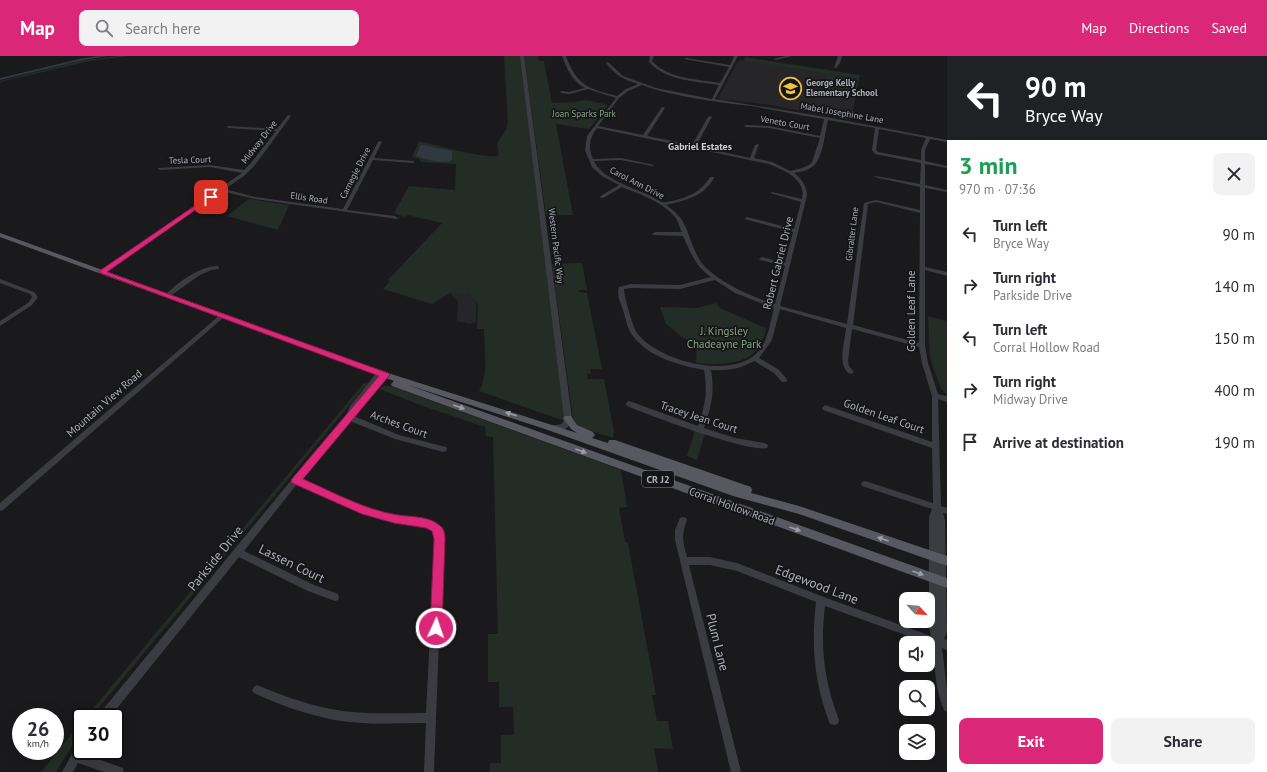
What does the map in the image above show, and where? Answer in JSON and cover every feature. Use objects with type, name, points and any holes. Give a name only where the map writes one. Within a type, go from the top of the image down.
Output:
[{"type":"main road","name":"Corral Hollow Road","points":[[0,235],[18,243],[383,374],[529,420],[733,492],[799,510],[941,559]]},
{"type":"main road","points":[[0,240],[18,243]]},
{"type":"main road","name":"Corral Hollow Road","points":[[383,374],[395,384],[941,581]]},
{"type":"main road","points":[[568,418],[571,424],[580,431],[799,510]]},
{"type":"main road","points":[[523,430],[523,424],[529,420]]},
{"type":"street","name":"Western Pacific Way","points":[[522,56],[568,418]]},
{"type":"street","points":[[564,56],[571,74],[578,82],[588,88],[618,98]]},
{"type":"street","points":[[652,56],[650,61],[653,65],[664,72],[721,84]]},
{"type":"street","points":[[713,100],[736,56]]},
{"type":"street","points":[[776,58],[790,56]]},
{"type":"street","points":[[835,67],[840,56]]},
{"type":"street","points":[[686,59],[731,66]]},
{"type":"street","name":"Mabel Josephine Lane","points":[[608,63],[622,77],[640,84],[671,92],[877,127],[947,142]]},
{"type":"street","points":[[640,84],[627,90],[618,98],[589,136],[587,143],[588,150],[591,160],[622,159],[652,165]]},
{"type":"street","points":[[562,92],[569,93],[588,88]]},
{"type":"street","points":[[644,137],[664,108]]},
{"type":"street","name":"Midway Drive","points":[[101,272],[222,190],[245,172],[289,116]]},
{"type":"street","points":[[693,148],[710,117]]},
{"type":"street","points":[[596,127],[770,163],[790,172],[806,168],[813,164],[826,118]]},
{"type":"street","name":"Veneto Court","points":[[746,126],[769,127],[821,137]]},
{"type":"street","points":[[229,127],[279,130]]},
{"type":"street","points":[[877,127],[875,152],[947,167]]},
{"type":"street","name":"Golden Leaf Lane","points":[[928,137],[924,147],[922,346],[925,363],[935,396],[937,507],[942,520],[941,581],[943,631],[940,677],[947,707]]},
{"type":"street","name":"Carnegie Drive","points":[[344,211],[380,142]]},
{"type":"street","points":[[752,159],[757,145]]},
{"type":"street","points":[[371,159],[413,162]]},
{"type":"street","name":"Carol Ann Drive","points":[[591,160],[599,171],[622,185],[663,204],[679,220],[696,259],[704,270],[714,278],[746,296],[777,307],[922,346]]},
{"type":"street","name":"Tesla Court","points":[[160,169],[210,166],[245,172]]},
{"type":"street","name":"Robert Gabriel Drive","points":[[755,358],[766,346],[804,201],[805,189],[799,180],[790,172]]},
{"type":"street","points":[[876,177],[947,191]]},
{"type":"street","points":[[663,204],[701,192],[706,188],[712,178]]},
{"type":"street","points":[[601,196],[622,185]]},
{"type":"street","name":"Ellis Road","points":[[222,190],[255,198],[394,218]]},
{"type":"street","points":[[772,193],[804,201]]},
{"type":"street","name":"Gibralter Lane","points":[[850,326],[866,203],[876,202],[923,212]]},
{"type":"street","points":[[747,219],[796,231]]},
{"type":"street","points":[[655,234],[685,234]]},
{"type":"street","points":[[762,259],[787,265]]},
{"type":"street","points":[[167,296],[206,268],[217,268]]},
{"type":"street","points":[[922,268],[947,274]]},
{"type":"street","points":[[714,278],[680,286],[623,286],[620,291],[632,329],[642,342],[664,356],[683,364],[708,368],[735,366],[755,358],[776,371],[784,380]]},
{"type":"street","points":[[0,281],[35,295],[35,299],[30,304],[0,324]]},
{"type":"street","name":"Mountain View Road","points":[[0,508],[222,316]]},
{"type":"street","points":[[850,326],[846,367],[851,372]]},
{"type":"street","points":[[700,429],[710,398],[708,368]]},
{"type":"street","name":"Parkside Drive","points":[[111,708],[296,480],[348,417],[357,410],[383,374]]},
{"type":"street","points":[[935,396],[947,399]]},
{"type":"street","name":"Tracey Jean Court","points":[[629,404],[645,411],[747,444],[764,446]]},
{"type":"street","name":"Golden Leaf Court","points":[[825,408],[864,420],[904,436],[936,446]]},
{"type":"street","name":"Arches Court","points":[[348,417],[404,438],[443,449]]},
{"type":"street","points":[[553,428],[564,426],[568,422],[568,418]]},
{"type":"street","points":[[296,480],[362,509],[394,519],[427,524],[436,528],[439,533],[440,539],[429,772]]},
{"type":"street","points":[[865,484],[947,511]]},
{"type":"street","name":"Plum Lane","points":[[683,520],[679,530],[679,540],[736,771]]},
{"type":"street","name":"Lassen Court","points":[[238,552],[311,588],[335,597]]},
{"type":"street","name":"Edgewood Lane","points":[[685,561],[710,561],[737,567],[821,600],[942,644]]},
{"type":"street","points":[[821,600],[817,628],[818,655],[821,680],[834,720]]},
{"type":"street","points":[[257,690],[285,703],[312,711],[342,716],[367,718],[432,718]]},
{"type":"street","points":[[67,772],[74,760]]},
{"type":"street","points":[[93,760],[119,772]]},
{"type":"shaded area","name":"George Kelly Elementary School","points":[[741,60],[859,79],[851,120],[770,105],[718,98],[738,61]]},
{"type":"shaded area","points":[[422,145],[452,151],[452,160],[438,162],[416,156],[420,146]]},
{"type":"shaded area","points":[[450,293],[468,293],[476,302],[476,322],[470,324],[457,321],[458,302]]},
{"type":"green space","points":[[117,56],[130,56],[90,61],[0,82],[80,61]]},
{"type":"green space","points":[[504,56],[521,56],[565,419],[562,420],[479,391],[482,385],[485,369],[484,329],[477,329],[478,304],[468,293],[450,293],[432,304],[383,289],[390,281],[388,280],[442,223],[408,215],[404,217],[394,213],[409,186],[455,190],[456,164],[421,162],[419,159],[412,157],[419,141],[485,156],[499,155],[497,143],[506,130],[508,123]]},
{"type":"green space","name":"Joan Sparks Park","points":[[524,56],[538,56],[539,61],[544,61],[552,103],[586,100],[608,105],[589,129],[556,124],[573,215],[546,215]]},
{"type":"green space","points":[[745,57],[860,75],[859,79],[744,61]]},
{"type":"green space","points":[[828,76],[850,79],[847,98],[823,94]]},
{"type":"green space","points":[[249,199],[289,205],[278,230],[227,216]]},
{"type":"green space","points":[[582,263],[587,290],[579,290],[579,292],[587,293],[602,369],[590,369],[591,374],[587,374],[588,379],[604,379],[614,432],[613,438],[577,426],[573,418],[552,264]]},
{"type":"green space","name":"J. Kingsley Chadeayne Park","points":[[716,303],[720,308],[766,328],[764,337],[756,351],[742,360],[723,364],[696,363],[697,342],[683,338],[666,324],[660,307],[697,308]]},
{"type":"green space","points":[[928,316],[947,321],[947,395],[941,389],[930,358]]},
{"type":"green space","points":[[363,384],[367,384],[98,708],[93,708]]},
{"type":"green space","points":[[384,386],[391,386],[621,470],[627,507],[619,508],[625,542],[628,543],[656,695],[652,695],[657,721],[668,721],[673,749],[654,748],[658,772],[490,772],[490,763],[501,763],[501,735],[514,735],[513,707],[499,707],[499,682],[488,682],[488,634],[498,634],[493,437],[486,436],[485,427],[379,389]]},
{"type":"green space","points":[[695,430],[705,433],[697,460],[687,456]]},
{"type":"green space","points":[[72,734],[72,746],[64,759],[64,744]]},
{"type":"green space","points":[[51,760],[63,760],[56,772],[41,772]]},
{"type":"waterway","points":[[0,79],[79,60],[105,56]]},
{"type":"place","name":"George Kelly Elementary School","points":[[790,88]]},
{"type":"district","name":"Gabriel Estates","points":[[700,146]]},
{"type":"route","points":[[211,197],[101,272],[385,375],[357,410],[348,417],[296,480],[362,509],[394,519],[427,524],[436,528],[440,539],[436,628]]}]
